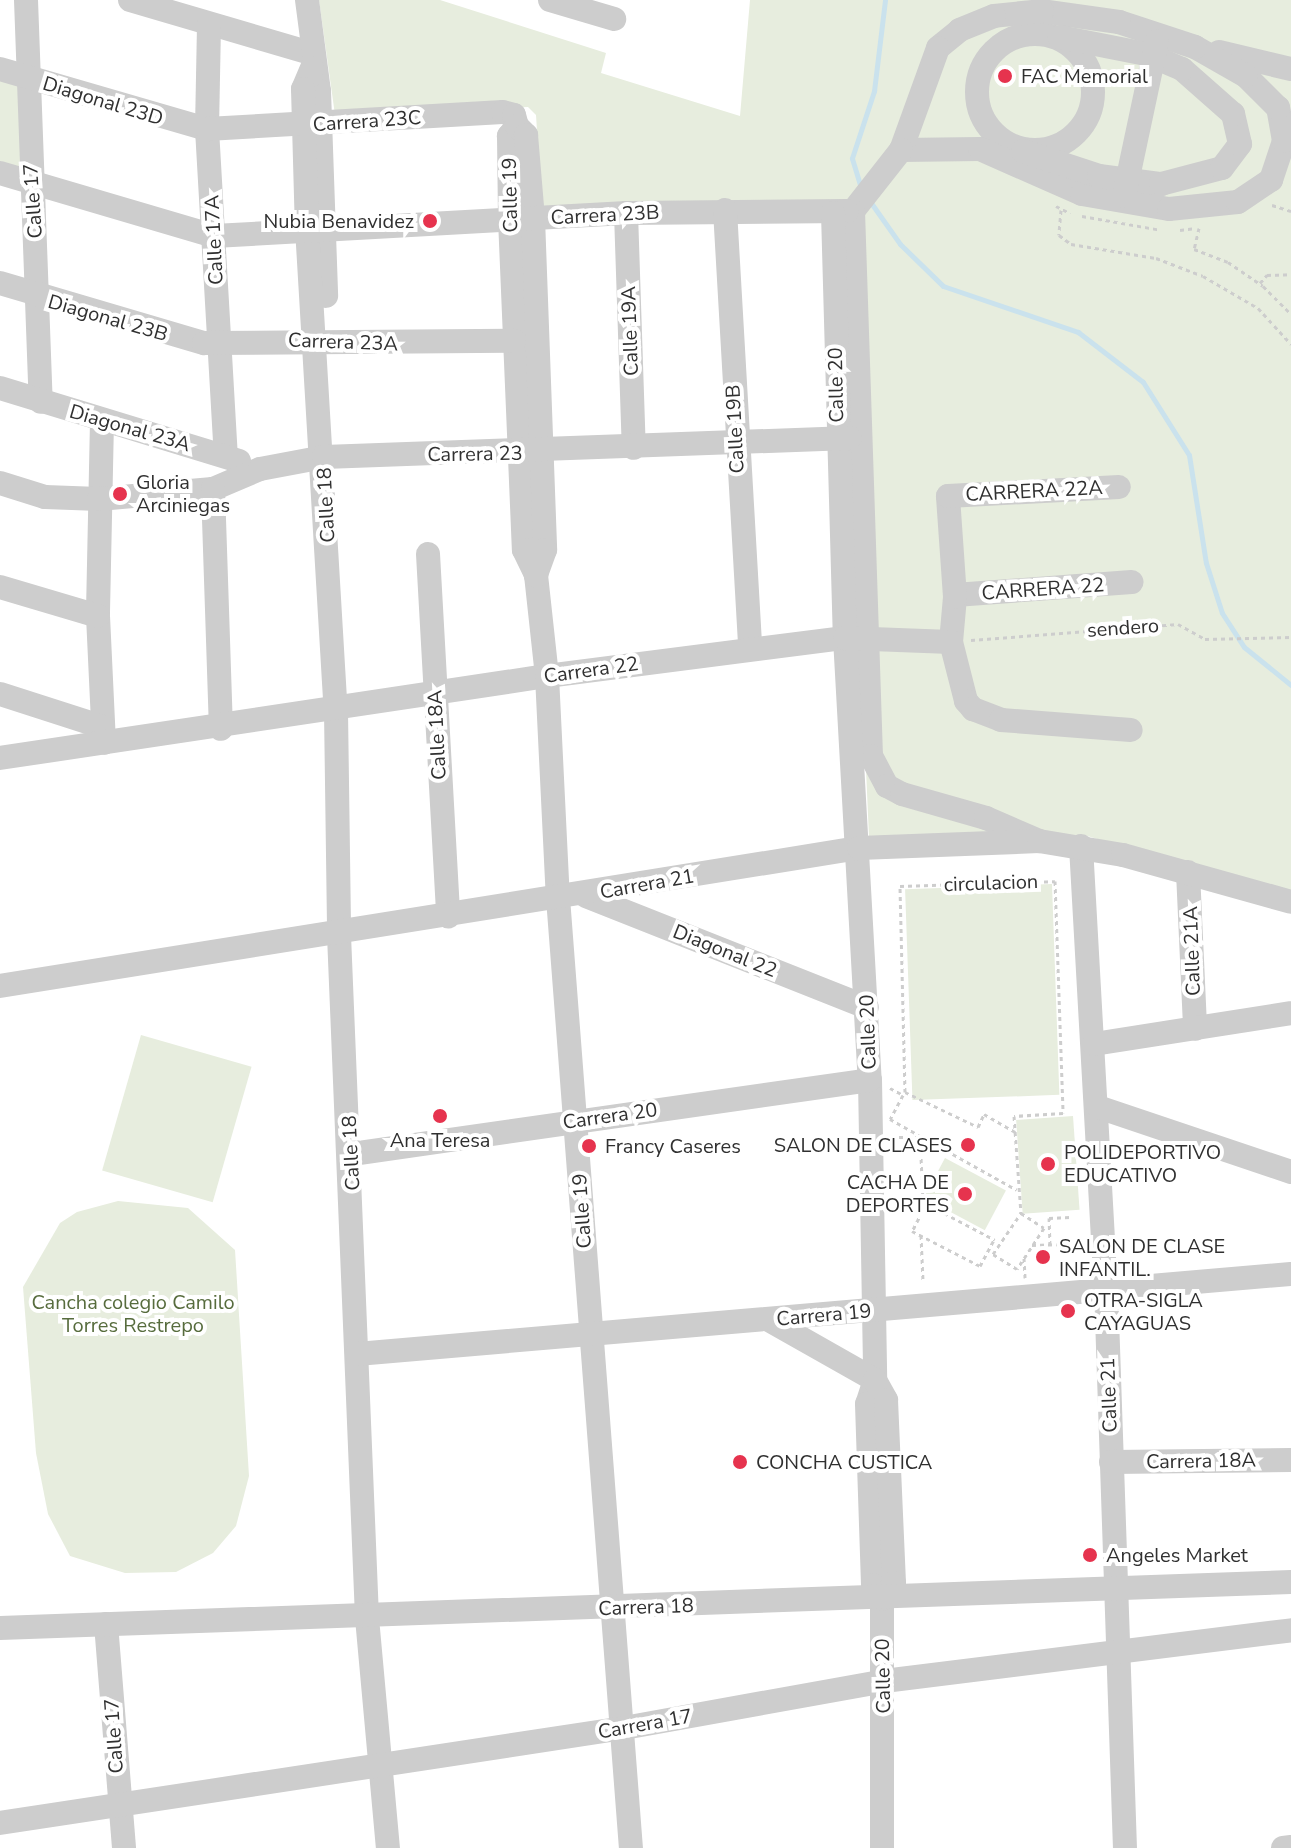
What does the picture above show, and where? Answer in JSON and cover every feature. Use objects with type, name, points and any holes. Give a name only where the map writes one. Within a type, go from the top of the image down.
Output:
[{"type":"street","name":"Calle 17","points":[[26,0],[26,77],[40,298],[41,402]]},
{"type":"street","points":[[130,0],[311,61]]},
{"type":"street","name":"Calle 18","points":[[307,0],[320,339],[331,437],[324,457],[336,711],[339,935],[352,1154],[367,1618],[378,1766],[388,1848]]},
{"type":"street","points":[[550,0],[614,19]]},
{"type":"street","points":[[843,212],[884,173],[901,150],[938,48],[960,30],[994,16],[1042,11],[1119,22],[1226,105],[1238,122],[1240,144],[1229,163],[1193,179],[1125,191],[1082,194],[980,149],[901,150]]},
{"type":"street","name":"Calle 17A","points":[[209,25],[207,129],[226,455]]},
{"type":"street","points":[[1195,47],[1246,76],[1264,93],[1278,108],[1288,138],[1271,180],[1238,202],[1169,209],[1002,142],[986,125],[977,103],[980,81],[995,52],[1014,39],[1036,32],[1159,50],[1195,47],[1291,69]]},
{"type":"street","points":[[1023,151],[1060,145],[1088,112],[1087,64],[1060,37]]},
{"type":"street","points":[[1159,50],[1246,102],[1264,93]]},
{"type":"street","points":[[1125,191],[1159,50]]},
{"type":"street","name":"Diagonal 23D","points":[[0,69],[207,129]]},
{"type":"street","name":"Carrera 23C","points":[[207,129],[503,112],[514,115],[517,126]]},
{"type":"street","name":"Calle 19","points":[[517,126],[509,136],[521,219],[530,452],[524,550],[536,575],[547,676],[558,898],[631,1848]]},
{"type":"street","points":[[0,173],[214,236]]},
{"type":"street","name":"Carrera 23B","points":[[214,236],[315,227],[626,213],[725,210],[843,212]]},
{"type":"street","name":"Calle 19B","points":[[725,210],[750,648]]},
{"type":"street","name":"Calle 20","points":[[843,212],[859,848],[867,1007],[876,1082],[875,1380],[867,1419],[873,1585],[882,1599],[882,1848]]},
{"type":"street","name":"Calle 19A","points":[[626,213],[634,448]]},
{"type":"street","name":"Calle 19","points":[[521,219],[514,341],[530,452]]},
{"type":"street","name":"Diagonal 23B","points":[[0,283],[40,298],[190,341],[219,343]]},
{"type":"street","name":"Carrera 23A","points":[[219,343],[320,339],[353,345],[514,341]]},
{"type":"street","name":"Diagonal 23A","points":[[0,388],[102,421],[226,455],[260,469]]},
{"type":"street","points":[[0,694],[104,735],[98,616],[102,421]]},
{"type":"street","name":"Carrera 23","points":[[0,483],[45,497],[99,499],[213,489],[260,469],[324,457],[530,452],[847,438]]},
{"type":"street","name":"CARRERA 22A","points":[[955,595],[948,496],[1119,487]]},
{"type":"street","points":[[213,489],[221,729]]},
{"type":"street","name":"Calle 18A","points":[[428,554],[448,916]]},
{"type":"street","name":"CARRERA 22","points":[[955,595],[1132,582]]},
{"type":"street","points":[[0,587],[98,616]]},
{"type":"street","points":[[955,595],[951,642],[961,690],[973,709],[1027,724],[1131,730]]},
{"type":"street","points":[[855,638],[871,756],[887,786],[1039,841]]},
{"type":"street","name":"Carrera 22","points":[[0,758],[104,735],[221,729],[434,692],[750,648],[855,638],[951,642]]},
{"type":"street","name":"Carrera 21","points":[[0,986],[339,935],[859,848],[1039,841],[1081,846],[1188,872],[1291,902]]},
{"type":"street","name":"Calle 21","points":[[1081,846],[1106,1288],[1125,1848]]},
{"type":"street","name":"Calle 21A","points":[[1188,872],[1195,1029]]},
{"type":"street","name":"Diagonal 22","points":[[584,895],[867,1007]]},
{"type":"street","points":[[1094,1044],[1291,1013]]},
{"type":"street","name":"Carrera 20","points":[[352,1154],[876,1082]]},
{"type":"street","points":[[1098,1107],[1291,1172]]},
{"type":"street","name":"Carrera 19","points":[[357,1354],[591,1338],[1106,1288],[1291,1274]]},
{"type":"street","points":[[769,1320],[875,1380]]},
{"type":"street","name":"Carrera 18A","points":[[1111,1462],[1291,1460]]},
{"type":"street","name":"Carrera 18","points":[[0,1628],[367,1618],[1291,1582]]},
{"type":"street","name":"Calle 17","points":[[106,1624],[124,1848]]},
{"type":"street","name":"Carrera 17","points":[[0,1823],[624,1728],[884,1681],[1291,1630]]},
{"type":"street","points":[[1283,1848],[1291,1847]]},
{"type":"path","points":[[1061,210],[1059,235],[1071,244],[1156,258],[1203,276],[1258,308],[1291,344]]},
{"type":"path","points":[[1199,228],[1194,249],[1228,262],[1260,283],[1291,314]]},
{"type":"path","points":[[1260,283],[1267,275],[1291,274]]},
{"type":"path","name":"sendero","points":[[951,642],[1178,624],[1205,639],[1291,637]]},
{"type":"path","name":"circulacion","points":[[904,1094],[900,886],[1055,881],[1063,1113],[1014,1116],[1015,1132]]},
{"type":"path","points":[[876,1082],[978,1127],[984,1114],[1015,1132],[1021,1213],[993,1254],[1017,1269],[1044,1228],[1021,1213]]},
{"type":"path","points":[[904,1094],[890,1119],[1019,1191]]},
{"type":"path","points":[[884,1137],[920,1136]]},
{"type":"path","points":[[920,1136],[926,1204],[912,1231],[980,1266],[994,1240],[926,1204]]},
{"type":"path","points":[[1050,1245],[1049,1218],[1070,1217]]},
{"type":"path","points":[[921,1235],[923,1280]]},
{"type":"path","points":[[1032,1245],[1057,1244]]},
{"type":"path","points":[[1024,1258],[1025,1286]]},
{"type":"green space","points":[[319,0],[440,0],[606,53],[601,73],[740,116],[750,0],[1291,0],[1291,897],[1084,835],[869,837],[841,207],[542,209],[536,115],[528,107],[335,115]]},
{"type":"green space","points":[[0,75],[22,82],[27,175],[0,166]]},
{"type":"green space","points":[[1052,884],[1059,1095],[912,1100],[905,889]]},
{"type":"green space","points":[[141,1035],[252,1067],[213,1202],[102,1171]]},
{"type":"green space","name":"POLIDEPORTIVO EDUCATIVO","points":[[1073,1116],[1080,1210],[1023,1214],[1016,1120]]},
{"type":"green space","name":"CACHA DE DEPORTES","points":[[945,1158],[1006,1190],[985,1230],[924,1198]]},
{"type":"green space","name":"Cancha colegio Camilo Torres Restrepo","points":[[118,1201],[188,1208],[235,1250],[249,1476],[236,1526],[213,1553],[176,1572],[125,1573],[70,1556],[48,1514],[36,1453],[23,1287],[60,1223],[77,1212]]},
{"type":"waterway","points":[[861,188],[852,158],[874,91],[885,0]]},
{"type":"waterway","points":[[869,200],[900,244],[943,286],[1078,332],[1143,382],[1189,455],[1206,563],[1222,613],[1244,647],[1291,685]]},
{"type":"place","name":"FAC Memorial","points":[[1005,76]]},
{"type":"place","name":"Nubia Benavidez","points":[[430,221]]},
{"type":"place","name":"Gloria Arciniegas","points":[[120,494]]},
{"type":"place","name":"Ana Teresa","points":[[440,1116]]},
{"type":"place","name":"SALON DE CLASES","points":[[968,1145]]},
{"type":"place","name":"Francy Caseres","points":[[589,1146]]},
{"type":"place","name":"POLIDEPORTIVO EDUCATIVO","points":[[1048,1164]]},
{"type":"place","name":"CACHA DE DEPORTES","points":[[965,1194]]},
{"type":"place","name":"SALON DE CLASE INFANTIL.","points":[[1043,1257]]},
{"type":"place","name":"OTRA-SIGLA CAYAGUAS","points":[[1068,1311]]},
{"type":"place","name":"CONCHA CUSTICA","points":[[740,1462]]},
{"type":"place","name":"Angeles Market","points":[[1090,1555]]}]
